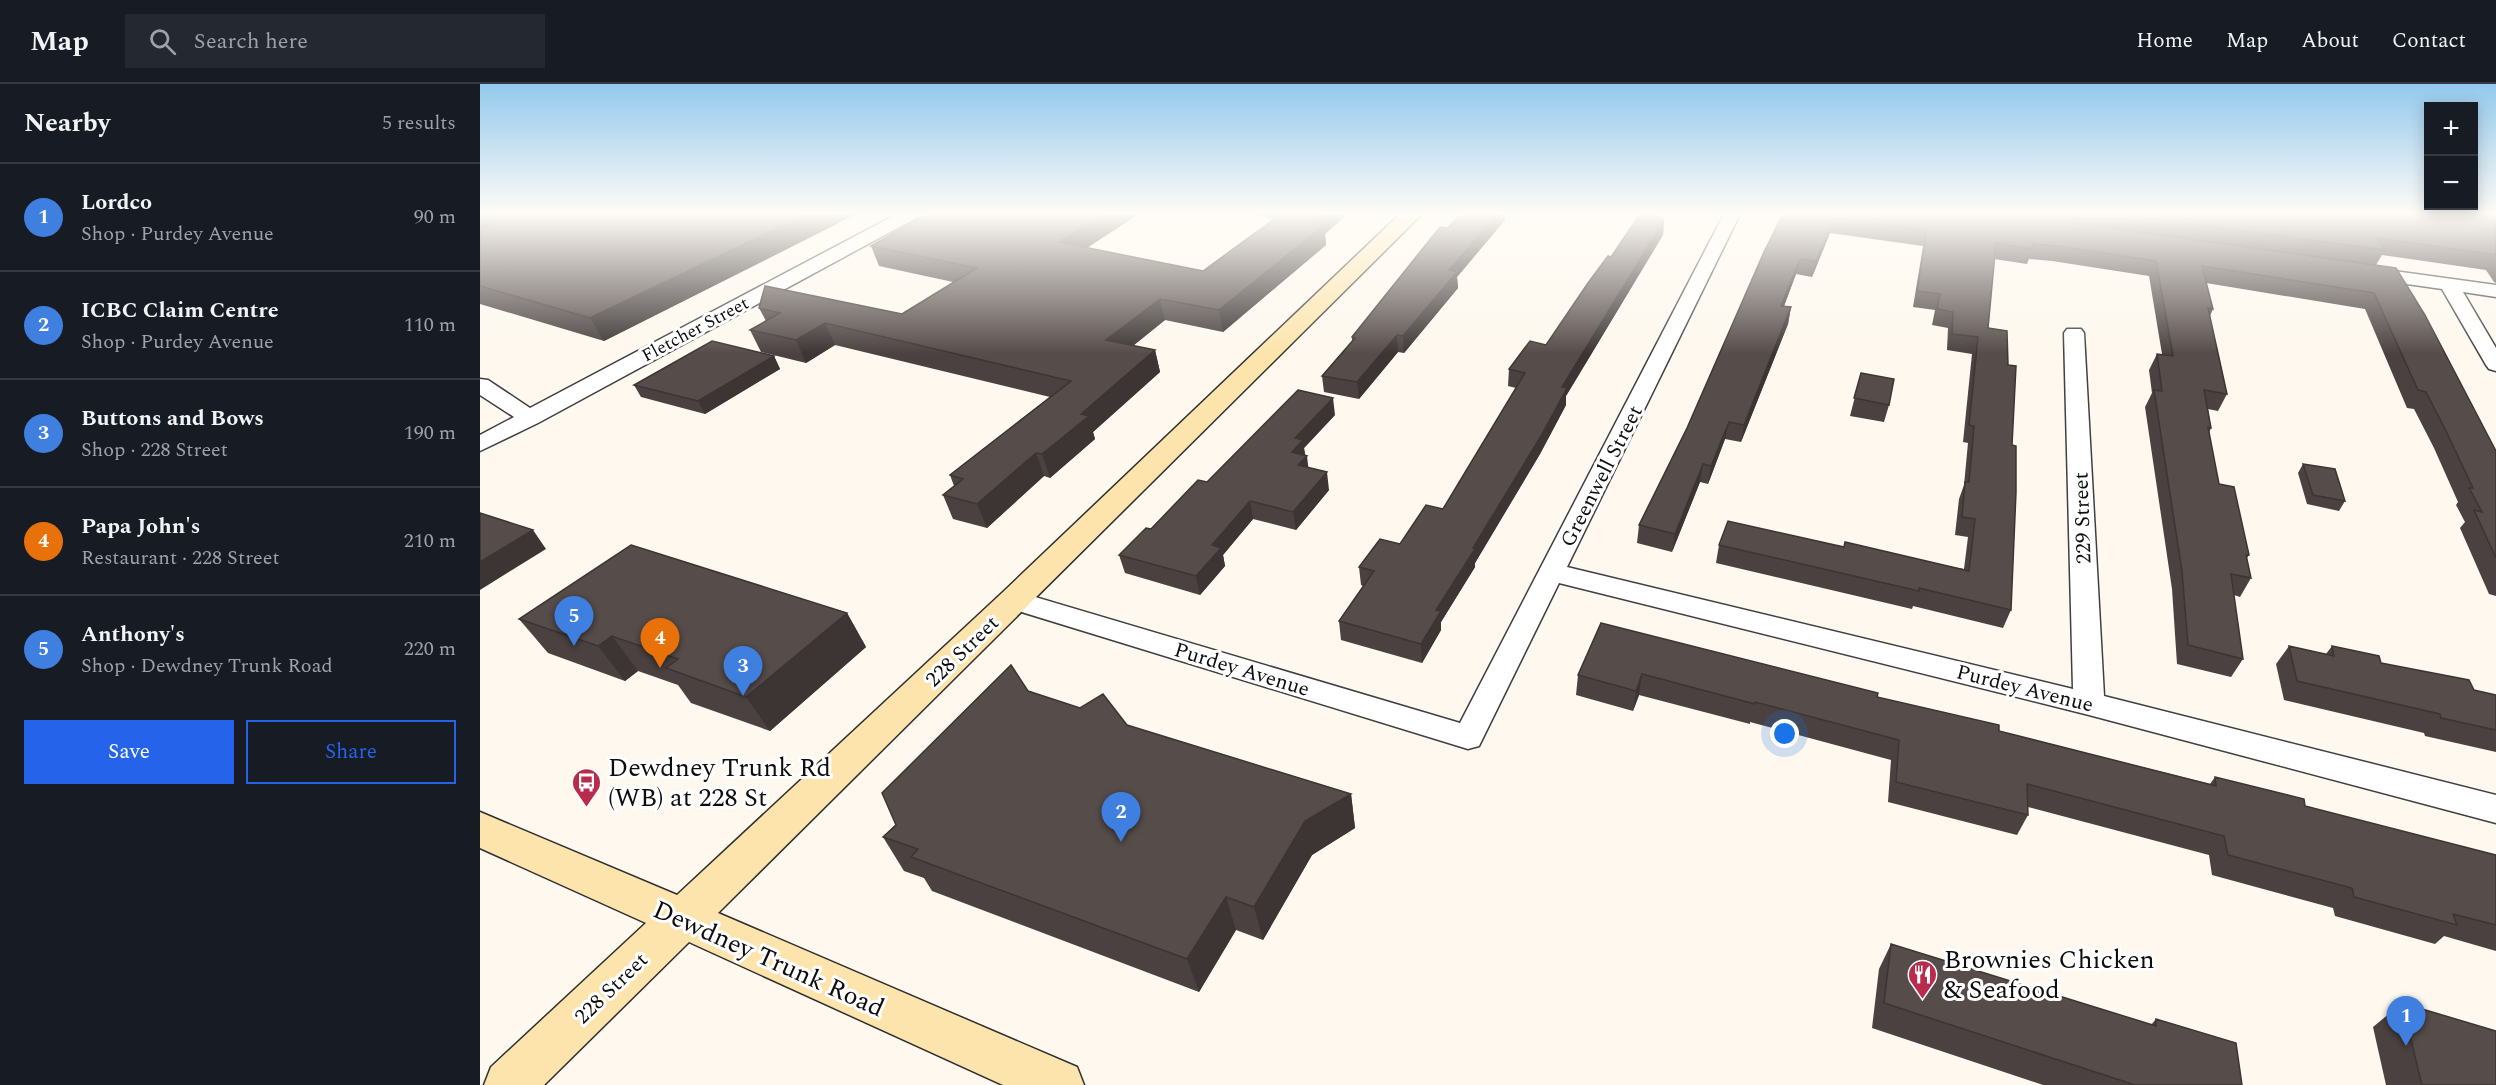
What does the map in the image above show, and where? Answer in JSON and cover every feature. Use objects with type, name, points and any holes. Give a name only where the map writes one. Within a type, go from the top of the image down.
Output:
[{"type":"street","name":"Fletcher Street","points":[[480,444],[823,261]]},
{"type":"street","name":"228 Street","points":[[509,1085],[1015,600],[1364,261]]},
{"type":"street","name":"Greenwell Street","points":[[1468,737],[1553,573],[1709,261]]},
{"type":"street","points":[[2342,270],[2496,291]]},
{"type":"street","points":[[2449,285],[2496,365]]},
{"type":"street","name":"229 Street","points":[[2074,333],[2089,704]]},
{"type":"street","points":[[480,386],[530,418]]},
{"type":"street","name":"Purdey Avenue","points":[[1553,573],[2089,704],[2496,809]]},
{"type":"street","name":"Purdey Avenue","points":[[1015,600],[1468,737]]},
{"type":"street","name":"Dewdney Trunk Road","points":[[480,829],[1059,1085]]},
{"type":"building","points":[[480,261],[709,261],[590,318],[480,286]]},
{"type":"building","points":[[942,261],[1152,261],[1203,271],[1217,261],[1280,261],[1219,310],[1160,299],[1106,340],[1155,350],[1081,414],[1089,416],[1042,454],[1036,453],[977,504],[943,495],[963,479],[950,475],[1071,381],[825,323],[796,340],[750,330],[780,313],[759,308],[765,286],[902,314],[977,268]]},
{"type":"building","points":[[1413,261],[1457,261],[1449,270],[1457,272],[1403,336],[1397,335],[1357,382],[1322,376],[1355,338],[1352,337]]},
{"type":"building","points":[[1605,261],[1639,261],[1562,387],[1567,388],[1541,436],[1473,548],[1475,549],[1436,610],[1441,611],[1421,644],[1339,621],[1374,571],[1359,567],[1380,539],[1400,544],[1426,505],[1443,509],[1525,373],[1509,369],[1530,341],[1546,345]]},
{"type":"building","points":[[1760,261],[1799,261],[1781,306],[1791,307],[1744,425],[1729,422],[1711,466],[1703,464],[1675,534],[1639,525],[1687,428]]},
{"type":"building","points":[[1922,261],[1994,261],[1988,328],[2007,331],[2008,365],[2016,366],[2012,445],[2016,446],[2016,492],[2011,610],[1719,545],[1728,521],[1844,547],[1845,542],[1969,571],[1975,519],[1962,517],[1965,482],[1969,482],[1974,426],[1969,425],[1978,337],[1952,334],[1953,312],[1937,309],[1940,294],[1917,291]]},
{"type":"building","points":[[2154,261],[2344,261],[2396,268],[2425,315],[2496,451],[2496,558],[2474,510],[2482,512],[2469,488],[2473,488],[2426,392],[2418,390],[2374,293],[2202,266],[2213,309],[2208,308],[2227,394],[2204,390],[2211,428],[2208,427],[2219,484],[2234,487],[2249,555],[2246,555],[2251,578],[2231,574],[2243,659],[2188,645],[2182,571],[2154,390],[2162,391],[2157,354],[2173,356]]},
{"type":"building","points":[[712,341],[774,356],[698,401],[634,385]]},
{"type":"building","points":[[1861,373],[1894,379],[1889,405],[1854,398]]},
{"type":"building","points":[[1298,390],[1333,398],[1295,438],[1303,440],[1292,452],[1307,456],[1298,465],[1327,472],[1293,512],[1250,501],[1212,545],[1221,548],[1196,576],[1119,555],[1146,528],[1151,529],[1198,480],[1207,482]]},
{"type":"building","points":[[2303,464],[2335,469],[2345,501],[2313,495]]},
{"type":"building","points":[[480,513],[533,530],[480,562]]},
{"type":"building","points":[[631,545],[847,613],[746,697],[666,668],[678,659],[612,636],[598,646],[519,619]]},
{"type":"building","points":[[1601,623],[1878,693],[1877,697],[1999,725],[1999,731],[2216,786],[2215,777],[2304,799],[2305,806],[2496,855],[2496,925],[2453,914],[2457,925],[2354,897],[2352,888],[2228,855],[2224,836],[2027,784],[2028,815],[1896,782],[1899,740],[1642,674],[1636,691],[1578,675]]},
{"type":"building","points":[[2289,646],[2334,656],[2332,646],[2379,656],[2381,663],[2469,680],[2474,690],[2496,695],[2496,730],[2441,718],[2440,714],[2297,681]]},
{"type":"building","points":[[1011,665],[1028,691],[1080,708],[1103,694],[1127,725],[1351,794],[1305,821],[1254,907],[1226,897],[1187,959],[911,857],[918,849],[883,837],[896,825],[882,793]]},
{"type":"building","points":[[1891,944],[2156,1026],[2156,1019],[2236,1043],[2242,1085],[2135,1085],[1884,1003]]},
{"type":"building","points":[[2402,1003],[2496,1031],[2496,1085],[2422,1085]]},
{"type":"place","name":"Anthony's","points":[[574,646]]},
{"type":"place","name":"Papa John's","points":[[660,668]]},
{"type":"place","name":"Buttons and Bows","points":[[743,696]]},
{"type":"place","name":"Dewdney Trunk Rd (WB) at 228 St","points":[[587,808]]},
{"type":"place","name":"ICBC Claim Centre","points":[[1121,842]]},
{"type":"place","name":"Brownies Chicken & Seafood","points":[[1923,1000]]},
{"type":"place","name":"Lordco","points":[[2406,1046]]}]
